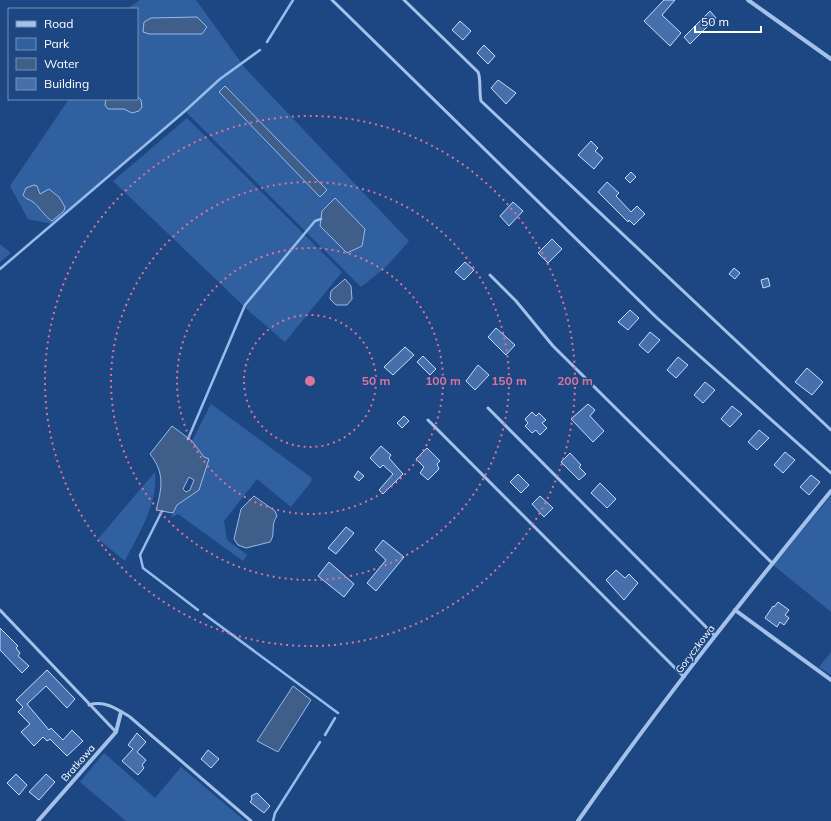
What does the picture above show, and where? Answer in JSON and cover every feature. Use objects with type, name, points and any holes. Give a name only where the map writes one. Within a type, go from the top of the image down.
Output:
[{"type":"street","points":[[748,0],[831,59]]},
{"type":"street","name":"Goryczkowa","points":[[578,821],[715,636],[831,491]]},
{"type":"street","points":[[735,610],[831,680]]},
{"type":"street","name":"Bratkowa","points":[[38,821],[116,732],[122,712]]},
{"type":"lane","points":[[332,0],[656,318],[831,473]]},
{"type":"lane","points":[[404,0],[478,72],[480,76],[478,91],[481,101],[831,430]]},
{"type":"lane","points":[[490,275],[516,301],[553,346],[772,564]]},
{"type":"lane","points":[[488,408],[715,636]]},
{"type":"lane","points":[[428,420],[684,677]]},
{"type":"lane","points":[[0,610],[116,732]]},
{"type":"lane","points":[[89,705],[97,702],[109,705],[135,721],[251,821]]},
{"type":"green space","points":[[140,0],[196,0],[245,68],[409,241],[386,267],[361,287],[185,111],[52,224],[28,219],[10,186],[68,100],[138,100],[138,8],[128,8]]},
{"type":"green space","points":[[187,118],[342,272],[285,342],[251,313],[113,181]]},
{"type":"green space","points":[[0,244],[11,253],[0,262]]},
{"type":"green space","points":[[211,404],[312,478],[311,482],[291,507],[257,479],[224,521],[227,540],[247,555],[243,561],[178,514],[171,518],[177,505],[199,490],[203,473],[207,467],[204,457],[192,441]]},
{"type":"green space","points":[[155,472],[154,496],[151,507],[125,561],[98,539]]},
{"type":"green space","points":[[831,496],[831,612],[773,565]]},
{"type":"green space","points":[[831,652],[831,675],[819,667]]},
{"type":"green space","points":[[104,753],[155,798],[181,767],[245,821],[126,821],[80,782]]},
{"type":"water","points":[[197,17],[207,27],[202,34],[149,34],[143,32],[144,22],[151,18]]},
{"type":"water","points":[[225,86],[327,190],[320,197],[219,92]]},
{"type":"water","points":[[138,97],[141,100],[142,107],[139,111],[132,113],[124,109],[108,109],[105,105],[106,100],[138,100]]},
{"type":"water","points":[[34,185],[37,186],[40,194],[49,189],[59,197],[65,207],[64,211],[52,221],[35,203],[23,195],[26,188]]},
{"type":"water","points":[[335,198],[365,229],[362,246],[347,253],[320,226],[322,211]]},
{"type":"water","points":[[345,279],[351,286],[352,299],[347,305],[336,305],[330,299],[331,291]]},
{"type":"water","points":[[172,426],[192,441],[204,457],[209,459],[199,490],[177,505],[173,513],[156,510],[160,495],[161,481],[158,468],[150,454]],"holes":[[[189,477],[194,480],[190,490],[186,492],[183,489]]]},
{"type":"water","points":[[254,496],[275,511],[277,516],[274,523],[273,536],[270,542],[246,548],[238,545],[234,539],[241,509]]},
{"type":"water","points":[[293,686],[311,700],[278,752],[257,741]]},
{"type":"building","points":[[664,0],[675,0],[662,15],[681,33],[670,46],[644,21]]},
{"type":"building","points":[[710,11],[716,18],[690,44],[684,37]]},
{"type":"building","points":[[460,21],[471,31],[463,40],[452,30]]},
{"type":"building","points":[[484,45],[495,56],[488,64],[477,53]]},
{"type":"building","points":[[498,80],[516,93],[506,104],[491,88]]},
{"type":"building","points":[[591,141],[598,148],[595,151],[603,158],[594,169],[578,155]]},
{"type":"building","points":[[631,172],[636,177],[630,183],[625,178]]},
{"type":"building","points":[[607,182],[619,193],[616,196],[631,212],[637,206],[645,214],[634,225],[629,220],[628,222],[598,192]]},
{"type":"building","points":[[513,202],[523,211],[509,226],[500,216]]},
{"type":"building","points":[[552,239],[562,249],[548,263],[538,253]]},
{"type":"building","points":[[465,262],[474,270],[464,280],[455,272]]},
{"type":"building","points":[[734,268],[740,273],[735,279],[729,274]]},
{"type":"building","points":[[768,278],[770,286],[763,288],[761,280]]},
{"type":"building","points":[[630,310],[639,318],[628,330],[618,322]]},
{"type":"building","points":[[496,328],[515,345],[506,355],[488,337]]},
{"type":"building","points":[[650,332],[660,340],[648,353],[639,345]]},
{"type":"building","points":[[405,347],[414,355],[393,375],[384,367]]},
{"type":"building","points":[[423,356],[436,369],[430,375],[417,362]]},
{"type":"building","points":[[678,357],[688,365],[676,378],[667,370]]},
{"type":"building","points":[[478,365],[489,375],[475,390],[466,381]]},
{"type":"building","points":[[807,368],[823,382],[812,395],[795,382]]},
{"type":"building","points":[[705,382],[715,390],[703,403],[694,395]]},
{"type":"building","points":[[588,404],[595,410],[590,416],[604,431],[593,442],[571,419]]},
{"type":"building","points":[[732,406],[742,414],[730,427],[721,419]]},
{"type":"building","points":[[532,412],[536,416],[539,413],[546,420],[542,423],[547,428],[540,435],[536,430],[532,433],[525,426],[528,423],[525,419]]},
{"type":"building","points":[[404,416],[409,421],[402,428],[397,423]]},
{"type":"building","points":[[759,430],[769,438],[757,450],[748,442]]},
{"type":"building","points":[[381,446],[391,455],[389,458],[403,474],[383,494],[379,490],[393,474],[383,465],[380,468],[370,458]]},
{"type":"building","points":[[427,448],[440,461],[437,464],[439,469],[428,480],[420,473],[424,467],[416,459]]},
{"type":"building","points":[[785,452],[795,460],[783,473],[774,465]]},
{"type":"building","points":[[570,453],[581,465],[579,467],[586,474],[579,480],[561,462]]},
{"type":"building","points":[[358,471],[364,476],[359,481],[354,477]]},
{"type":"building","points":[[518,474],[529,485],[521,493],[510,482]]},
{"type":"building","points":[[811,475],[820,482],[809,495],[800,487]]},
{"type":"building","points":[[600,483],[616,499],[607,508],[591,493]]},
{"type":"building","points":[[540,496],[553,508],[544,517],[532,504]]},
{"type":"building","points":[[346,527],[354,533],[336,554],[328,548]]},
{"type":"building","points":[[383,540],[404,557],[376,591],[367,583],[386,560],[375,550]]},
{"type":"building","points":[[329,562],[354,584],[344,597],[318,576]]},
{"type":"building","points":[[616,570],[625,578],[629,574],[638,583],[624,600],[606,580]]},
{"type":"building","points":[[778,602],[789,610],[785,615],[789,618],[784,625],[780,622],[777,627],[765,618],[773,606],[774,607]]},
{"type":"building","points":[[0,628],[18,646],[16,648],[20,653],[18,656],[29,666],[22,673],[0,650]]},
{"type":"building","points":[[47,670],[75,699],[67,708],[46,686],[27,704],[49,730],[51,728],[63,740],[72,730],[83,741],[67,756],[50,739],[47,741],[43,737],[34,746],[21,732],[30,724],[18,712],[23,707],[16,700]]},
{"type":"building","points":[[137,733],[146,742],[137,752],[146,760],[142,765],[144,768],[138,775],[122,761],[133,749],[128,745]]},
{"type":"building","points":[[208,750],[219,759],[211,768],[201,759]]},
{"type":"building","points":[[16,774],[27,785],[19,795],[7,783]]},
{"type":"building","points":[[46,774],[55,782],[39,800],[29,792]]},
{"type":"building","points":[[257,793],[270,806],[264,813],[250,802],[252,799],[251,796]]},
{"type":"waterway","points":[[267,42],[293,0]]},
{"type":"waterway","points":[[0,269],[185,111],[220,79],[260,50]]},
{"type":"waterway","points":[[188,439],[245,305],[315,221],[321,219]]},
{"type":"waterway","points":[[162,511],[140,555],[143,568],[198,610]]},
{"type":"waterway","points":[[204,614],[338,713]]},
{"type":"waterway","points":[[325,735],[335,718]]},
{"type":"waterway","points":[[273,821],[275,813],[320,742]]}]
